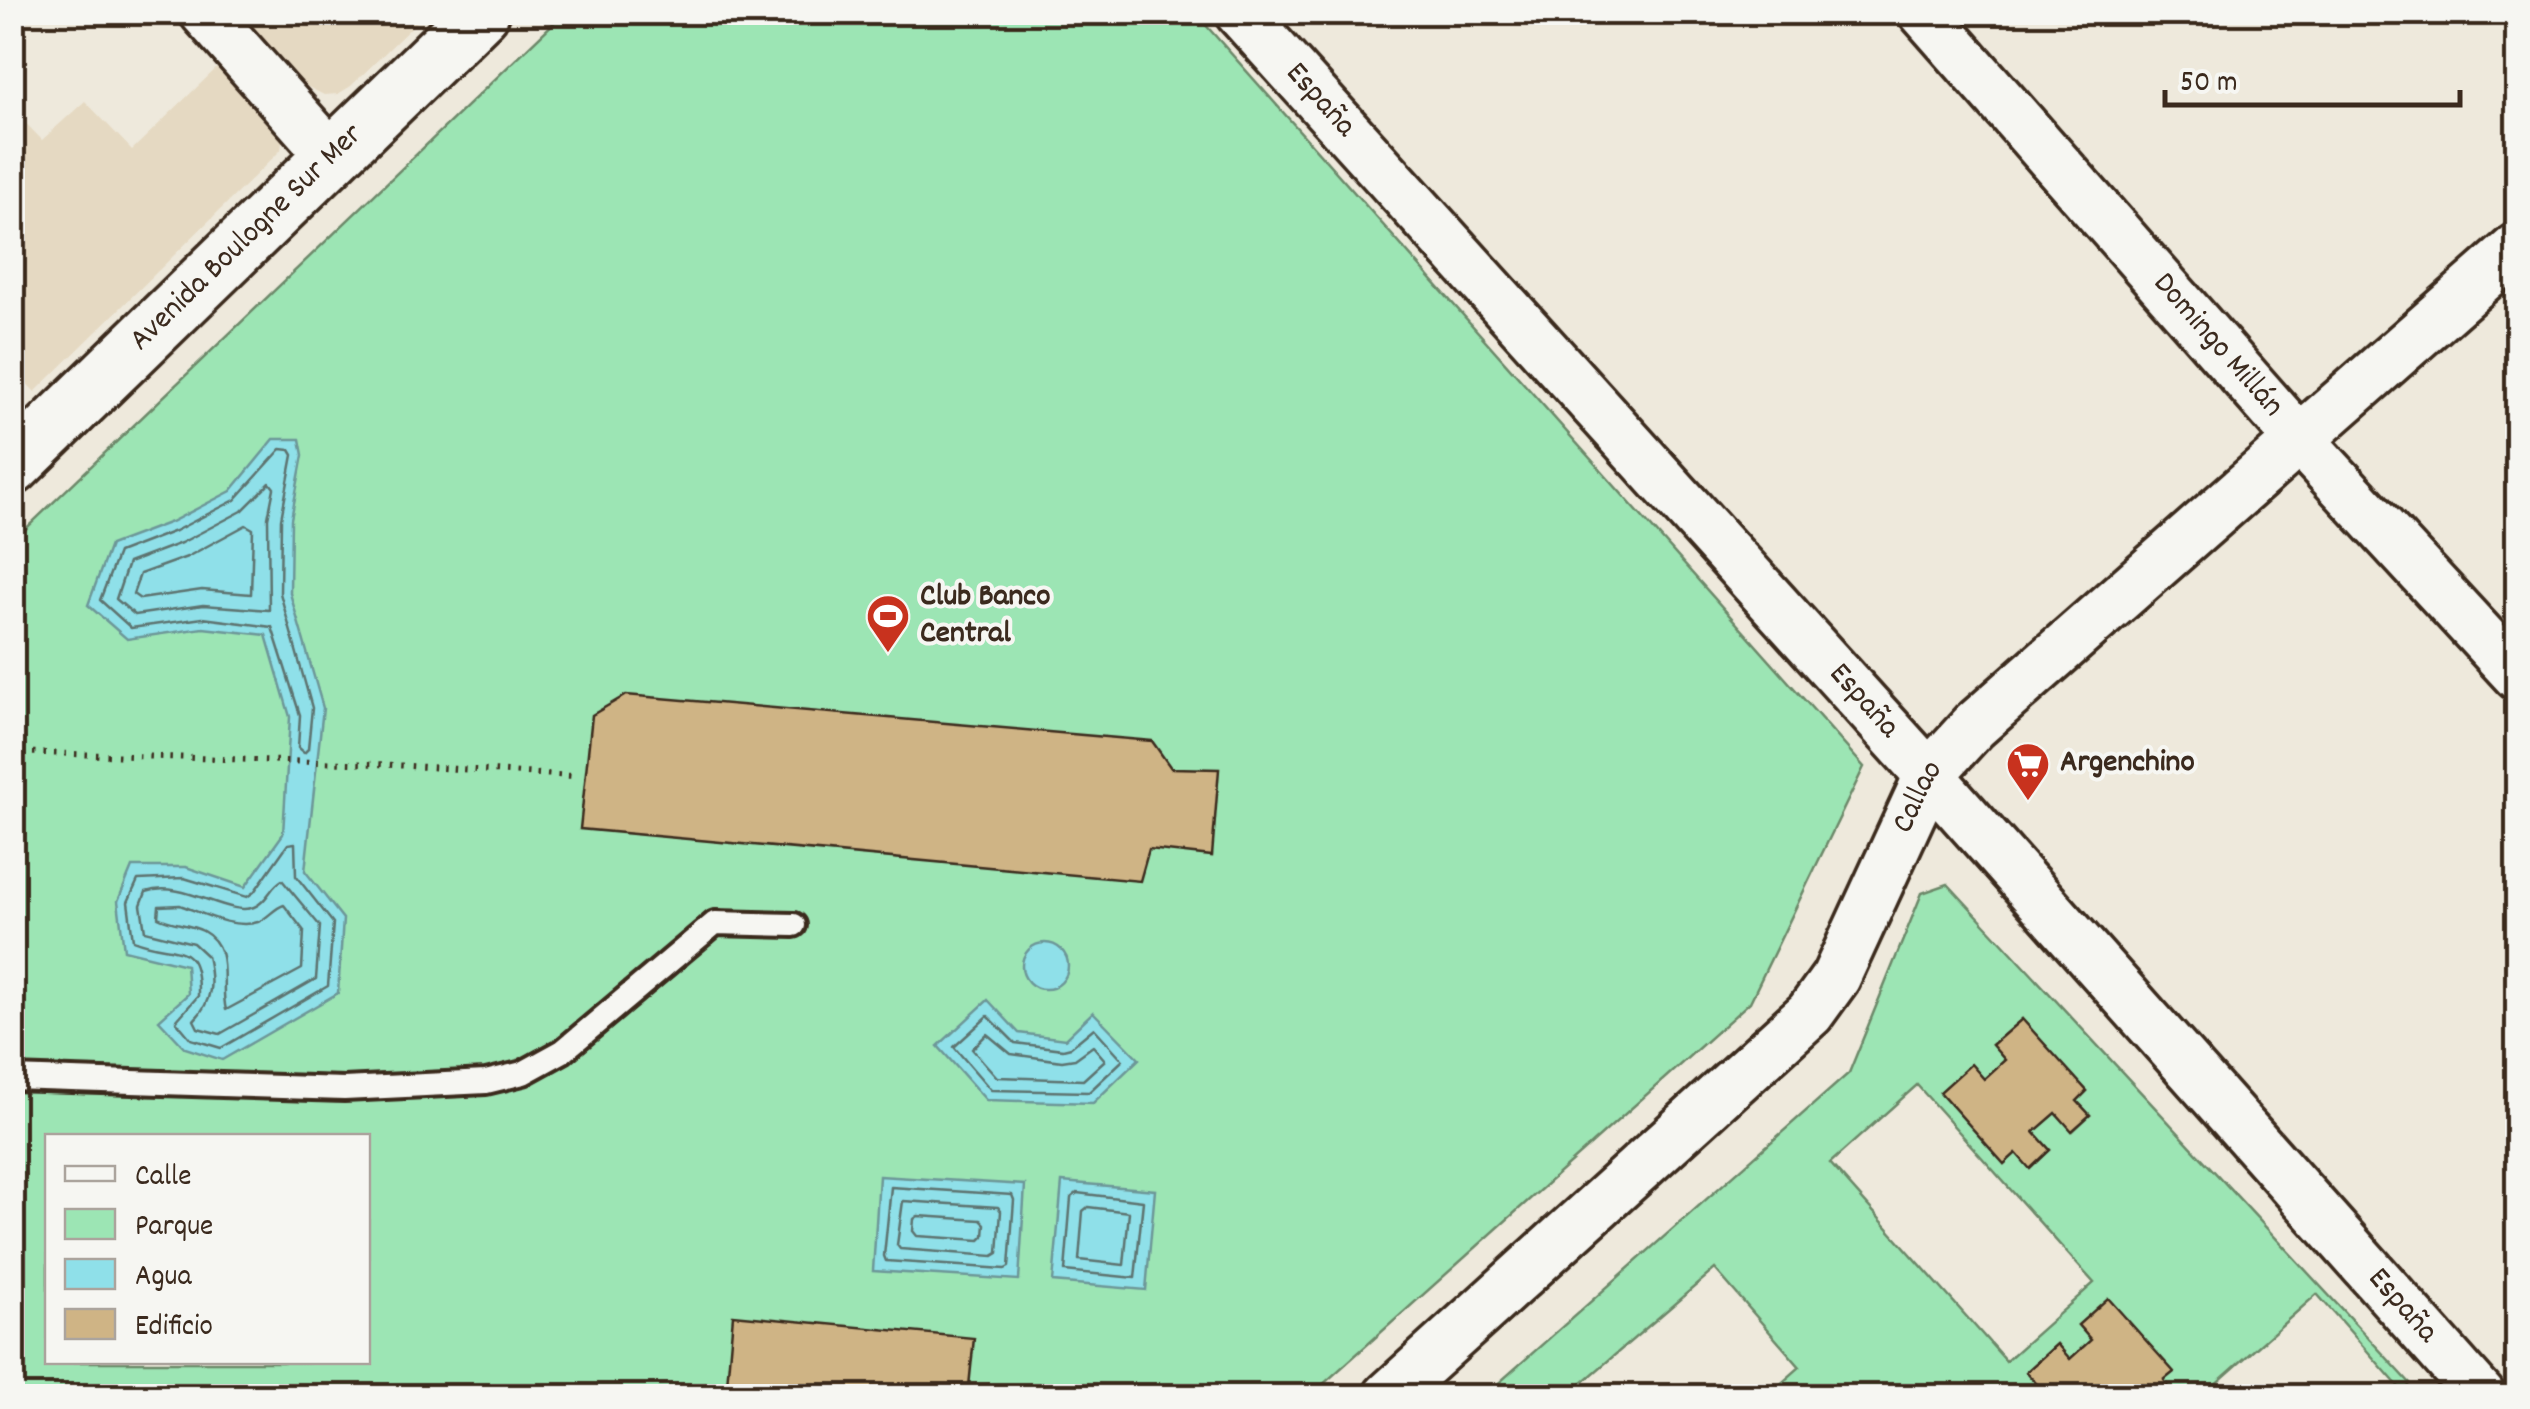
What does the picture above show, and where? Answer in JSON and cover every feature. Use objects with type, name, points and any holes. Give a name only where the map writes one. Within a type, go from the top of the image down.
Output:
[{"type":"main road","name":"Avenida Boulogne Sur Mer","points":[[12,467],[481,12]]},
{"type":"street","points":[[204,12],[331,155]]},
{"type":"street","name":"España","points":[[1240,12],[1928,775],[2456,1388]]},
{"type":"street","name":"Domingo Millán","points":[[1923,12],[2298,438],[2518,676]]},
{"type":"street","name":"Callao","points":[[1388,1396],[1810,1013],[1836,977],[1928,775],[1974,726],[2518,247]]},
{"type":"lane","points":[[12,1078],[344,1089],[486,1082],[523,1073],[563,1051],[714,923],[794,926]]},
{"type":"path","points":[[12,752],[376,764],[573,776]]},
{"type":"shaded area","points":[[237,13],[426,13],[351,86],[338,94],[324,95],[300,83]]},
{"type":"shaded area","points":[[224,61],[283,135],[281,150],[35,392],[13,369],[12,109],[42,140],[85,101],[132,150]]},
{"type":"green space","name":"Club Banco Central","points":[[564,13],[1195,13],[1864,767],[1750,1002],[1310,1396],[13,1396],[13,541]]},
{"type":"green space","points":[[1948,884],[2410,1383],[2404,1396],[2388,1396],[2399,1387],[2317,1294],[2202,1396],[2175,1396],[2164,1380],[2173,1371],[2108,1299],[2078,1325],[2091,1340],[2070,1359],[2057,1344],[2027,1371],[2048,1396],[1767,1396],[1800,1367],[1715,1269],[1567,1396],[1484,1396],[1849,1073],[1922,893]],"holes":[[[2022,1019],[2087,1091],[2077,1101],[2090,1115],[2073,1131],[2056,1113],[2034,1132],[2050,1150],[2030,1168],[2016,1153],[2004,1164],[1940,1092],[1971,1065],[1984,1079],[2005,1060],[1992,1045]],[[1917,1085],[2094,1283],[2006,1361],[1830,1163]]]},
{"type":"water","points":[[274,439],[300,439],[303,455],[291,519],[290,593],[323,708],[305,871],[343,919],[338,993],[222,1060],[185,1048],[159,1020],[188,994],[186,965],[124,950],[118,901],[132,867],[186,867],[245,887],[283,834],[290,717],[266,635],[203,628],[127,639],[88,605],[110,545],[171,522],[231,491]]},
{"type":"water","points":[[1045,943],[1061,950],[1068,966],[1061,982],[1045,989],[1029,982],[1022,966],[1029,950]]},
{"type":"water","points":[[988,1000],[1019,1033],[1065,1039],[1093,1012],[1139,1059],[1093,1103],[986,1100],[938,1046]]},
{"type":"water","points":[[879,1176],[1025,1185],[1019,1280],[873,1271]]},
{"type":"water","points":[[1062,1182],[1155,1190],[1146,1290],[1053,1282]]},
{"type":"building","points":[[626,695],[1152,741],[1171,768],[1219,769],[1212,856],[1149,849],[1140,881],[580,829],[592,715]]},
{"type":"building","points":[[2022,1019],[2087,1091],[2077,1101],[2090,1115],[2072,1131],[2056,1113],[2034,1132],[2050,1150],[2030,1169],[2016,1153],[2004,1164],[1940,1092],[1971,1064],[1984,1079],[2005,1060],[1992,1045]]},
{"type":"building","points":[[2108,1298],[2174,1372],[2164,1380],[2175,1396],[2048,1396],[2026,1372],[2057,1344],[2070,1359],[2091,1340],[2078,1325]]},
{"type":"building","points":[[733,1315],[974,1338],[968,1396],[726,1396]]},
{"type":"place","name":"Club Banco Central","points":[[888,654]]},
{"type":"place","name":"Argenchino","points":[[2028,802]]}]
